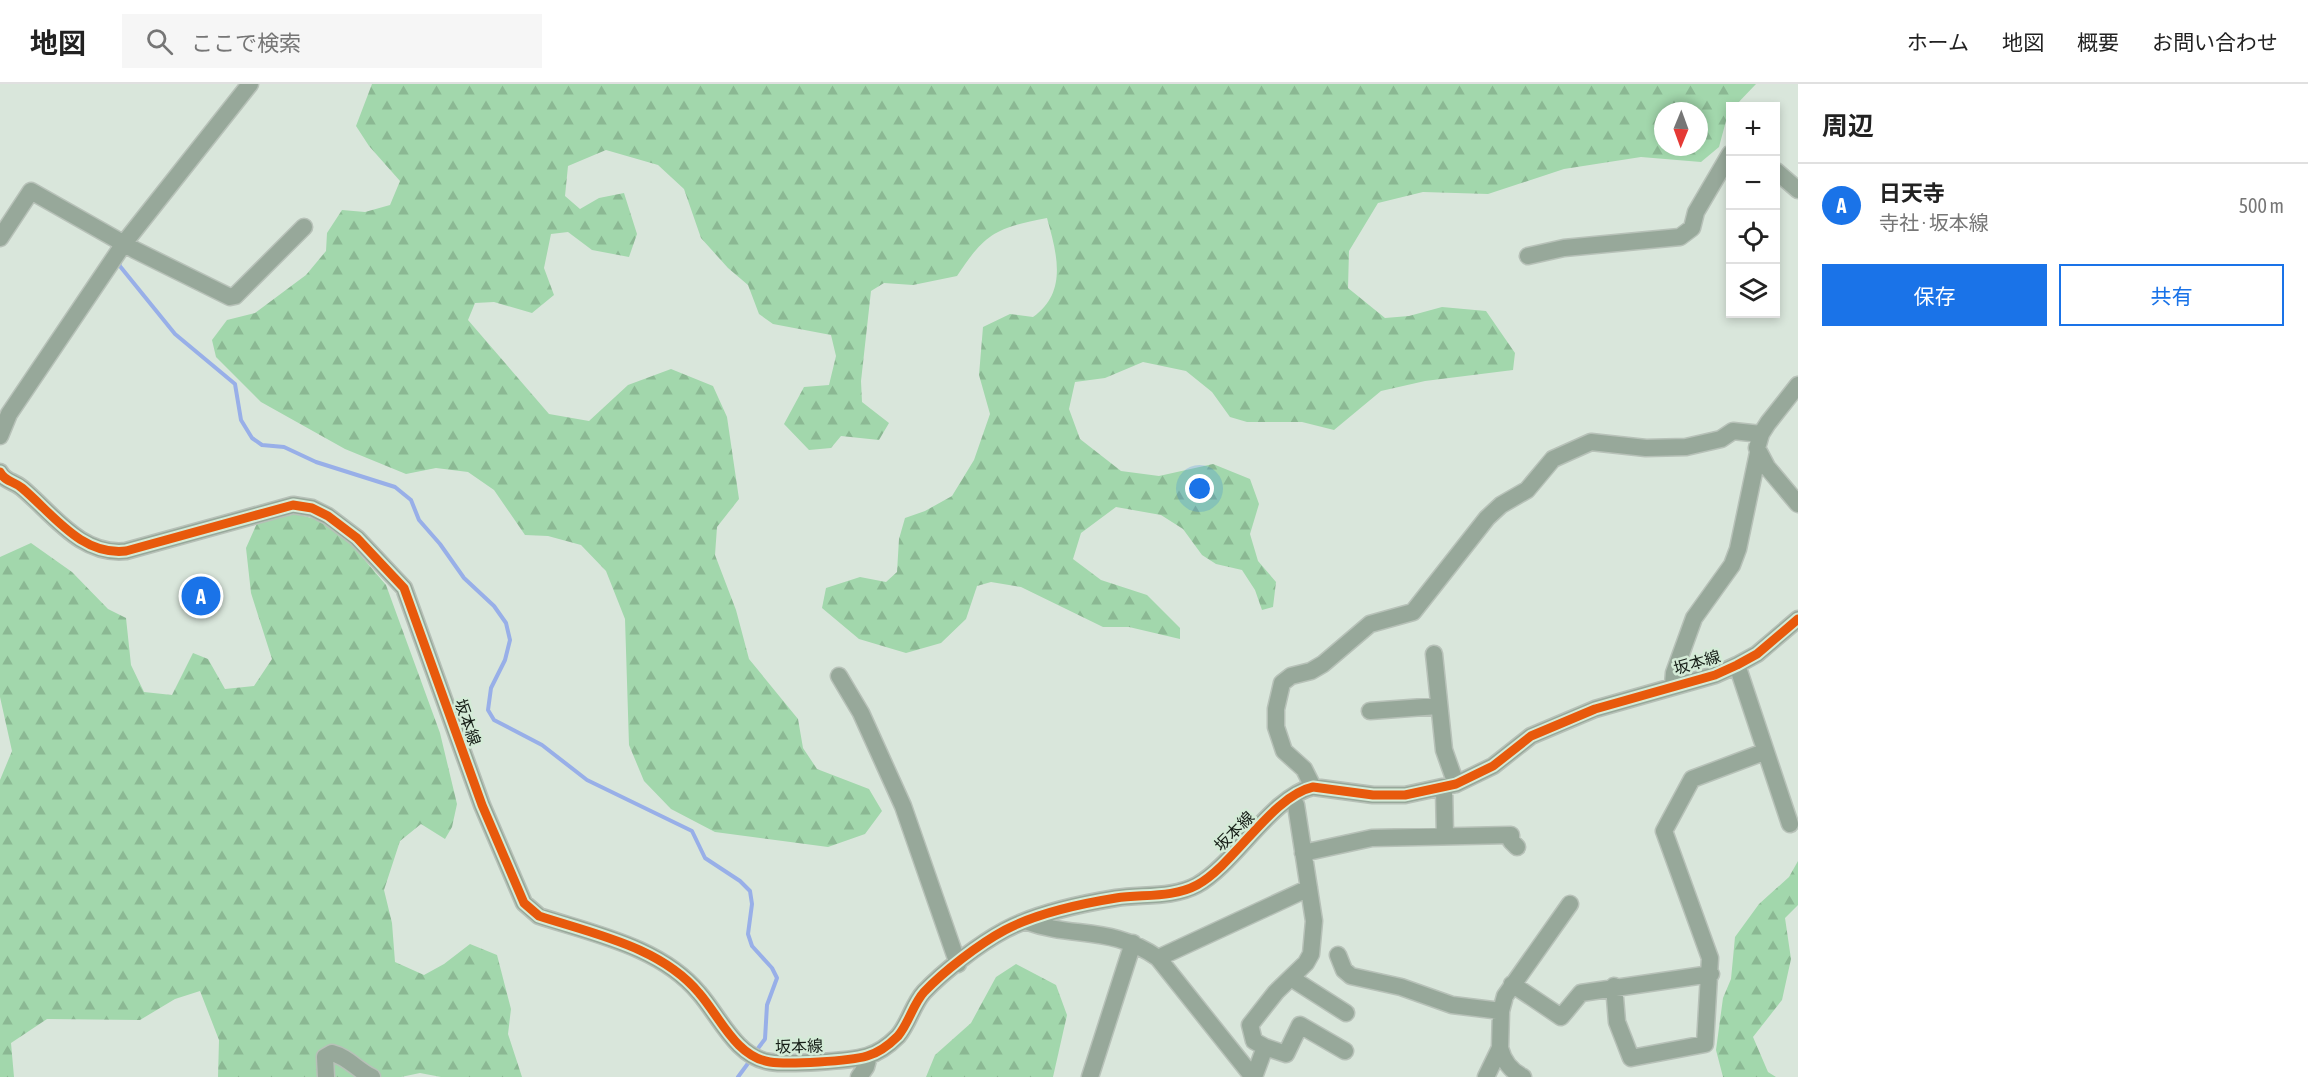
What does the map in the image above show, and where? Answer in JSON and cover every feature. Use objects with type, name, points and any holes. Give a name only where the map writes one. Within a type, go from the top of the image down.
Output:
[{"type":"street","points":[[0,436],[9,414],[129,246],[250,84]]},
{"type":"street","points":[[1528,256],[1564,248],[1680,237],[1692,228],[1696,212],[1730,156]]},
{"type":"street","points":[[1780,174],[1798,190]]},
{"type":"street","points":[[0,238],[31,191],[129,246],[230,297],[236,296],[304,227]]},
{"type":"street","points":[[1673,685],[1674,673],[1694,618],[1732,565],[1738,549],[1761,435],[1798,385]]},
{"type":"street","points":[[1313,787],[1304,769],[1284,751],[1276,727],[1276,709],[1282,683],[1291,676],[1311,671],[1323,664],[1370,624],[1413,612],[1487,518],[1502,505],[1527,490],[1553,459],[1591,442],[1646,448],[1686,447],[1721,439],[1733,431],[1761,435]]},
{"type":"street","points":[[1758,453],[1798,504]]},
{"type":"street","name":"坂本線","points":[[1,478],[20,486],[77,537],[93,547],[110,553],[126,551],[293,505],[312,508],[328,516],[357,538],[404,588],[482,805],[524,903],[539,916],[661,960],[681,973],[740,1047],[757,1058],[771,1063],[869,1056],[898,1036],[908,1023],[922,994],[1004,930],[1025,921],[1080,905],[1117,898],[1174,893],[1197,885],[1291,798],[1305,789],[1313,787],[1373,795],[1405,795],[1450,786],[1493,766],[1531,736],[1595,709],[1673,685],[1715,675],[1737,665],[1795,627]]},
{"type":"street","points":[[1434,654],[1438,706],[1450,786],[1445,836]]},
{"type":"street","points":[[1737,665],[1764,752],[1790,824]]},
{"type":"street","points":[[839,676],[861,713],[903,806],[958,964]]},
{"type":"street","points":[[1370,711],[1438,706]]},
{"type":"street","points":[[1614,986],[1617,1022],[1631,1058],[1705,1044],[1711,974],[1710,958],[1664,831],[1692,779],[1764,752]]},
{"type":"street","points":[[1291,798],[1296,805],[1310,888],[1314,921],[1311,954],[1306,963],[1276,992],[1250,1025],[1254,1041],[1286,1054],[1300,1024],[1345,1051]]},
{"type":"street","points":[[1303,853],[1372,838],[1511,835],[1511,841],[1517,847]]},
{"type":"street","points":[[1158,958],[1310,888]]},
{"type":"street","points":[[1523,1077],[1516,1074],[1503,1058],[1500,1048],[1501,1011],[1512,984],[1570,903]]},
{"type":"street","points":[[1025,921],[1041,927],[1116,937],[1133,943],[1158,958],[1254,1077]]},
{"type":"street","points":[[1090,1077],[1133,943]]},
{"type":"street","points":[[1338,955],[1344,970],[1351,976],[1401,987],[1452,1005],[1501,1011]]},
{"type":"street","points":[[1512,984],[1562,1017],[1581,993],[1614,986],[1711,974]]},
{"type":"street","points":[[1291,978],[1346,1012]]},
{"type":"street","points":[[1254,1077],[1265,1047]]},
{"type":"street","points":[[1486,1077],[1500,1048]]},
{"type":"street","points":[[326,1077],[325,1057],[332,1053],[341,1055],[361,1072],[372,1077]]},
{"type":"street","points":[[859,1077],[866,1067],[869,1056]]},
{"type":"green space","points":[[372,84],[1756,84],[1739,102],[1726,102],[1726,121],[1719,147],[1701,162],[1641,157],[1564,169],[1488,194],[1423,192],[1378,203],[1349,251],[1348,288],[1385,318],[1409,316],[1442,307],[1486,311],[1515,353],[1513,370],[1425,381],[1381,391],[1334,430],[1302,422],[1247,422],[1230,417],[1212,392],[1186,371],[1143,362],[1105,378],[1075,382],[1069,409],[1080,439],[1121,471],[1159,476],[1213,464],[1250,479],[1259,504],[1250,534],[1258,561],[1276,582],[1273,607],[1262,610],[1255,590],[1242,570],[1216,564],[1202,555],[1183,529],[1161,515],[1116,507],[1081,533],[1073,559],[1101,580],[1147,595],[1180,628],[1180,639],[1129,627],[1103,627],[1021,587],[991,582],[977,586],[966,619],[941,643],[906,653],[859,639],[822,608],[826,588],[860,577],[886,582],[897,572],[899,539],[905,518],[925,511],[952,496],[974,460],[990,414],[979,375],[983,327],[1010,314],[1033,317],[1044,307],[1051,296],[1057,272],[1054,245],[1047,218],[1016,225],[994,234],[976,250],[957,276],[913,285],[884,283],[871,291],[861,381],[862,402],[889,423],[879,440],[841,436],[831,448],[809,450],[784,424],[804,387],[829,385],[836,356],[831,335],[773,324],[759,314],[748,285],[728,268],[701,238],[684,189],[658,165],[606,150],[568,166],[565,196],[580,209],[599,198],[624,193],[637,234],[629,257],[592,250],[568,232],[551,234],[544,268],[554,295],[532,313],[494,302],[475,303],[468,320],[549,414],[589,421],[628,385],[671,369],[713,386],[727,417],[739,499],[717,527],[715,555],[736,610],[749,659],[798,719],[803,748],[817,769],[869,789],[882,811],[865,834],[828,847],[715,832],[671,809],[644,781],[629,745],[625,619],[606,571],[581,545],[548,536],[525,535],[494,490],[468,472],[436,468],[406,474],[345,449],[261,402],[216,357],[212,340],[227,320],[255,313],[306,275],[326,251],[327,233],[342,210],[365,212],[390,205],[400,181],[369,146],[356,126]]},
{"type":"green space","points":[[297,514],[322,521],[351,544],[386,585],[440,733],[457,804],[452,827],[445,839],[421,824],[400,841],[384,890],[392,923],[395,962],[424,975],[444,964],[470,944],[497,955],[511,1009],[508,1034],[522,1077],[441,1077],[420,1073],[401,1077],[218,1077],[219,1040],[200,991],[175,999],[140,1020],[47,1019],[11,1043],[14,1077],[0,1077],[0,780],[12,751],[0,697],[0,557],[31,543],[72,572],[108,609],[126,618],[131,665],[144,692],[172,695],[193,653],[208,659],[225,689],[254,686],[272,659],[251,593],[246,548],[258,521]]},
{"type":"green space","points":[[1798,861],[1798,905],[1785,918],[1791,959],[1782,1000],[1753,1037],[1768,1072],[1776,1077],[1723,1077],[1716,1050],[1723,998],[1731,979],[1735,937],[1759,904],[1789,877]]},
{"type":"green space","points":[[1016,964],[1056,985],[1067,1015],[1053,1077],[926,1077],[935,1055],[971,1023],[996,977]]},
{"type":"waterway","points":[[120,263],[119,265],[175,334],[235,384],[241,420],[252,438],[262,445],[284,447],[316,462],[395,487],[411,500],[419,520],[440,544],[464,578],[494,606],[506,623],[510,640],[505,660],[491,688],[488,710],[494,720],[542,745],[587,780],[692,831],[705,858],[740,881],[750,891],[752,904],[748,934],[752,946],[772,968],[777,978],[767,1005],[765,1039],[756,1051]]},
{"type":"waterway","points":[[738,1077],[749,1062]]},
{"type":"cycle path","points":[[0,472],[4,478],[22,488],[81,540],[110,551],[126,551],[293,505],[312,508],[328,516],[357,538],[404,588],[482,805],[524,903],[539,916],[604,936],[666,964],[699,993],[738,1044],[758,1059],[779,1063],[847,1059],[875,1053],[898,1036],[920,997],[941,975],[995,936],[1017,924],[1059,910],[1116,898],[1178,892],[1197,885],[1225,862],[1268,816],[1298,793],[1313,787],[1373,795],[1405,795],[1456,784],[1493,766],[1531,736],[1595,709],[1715,675],[1737,665],[1757,654],[1798,619]]},
{"type":"place","name":"日天寺","points":[[201,596]]}]
